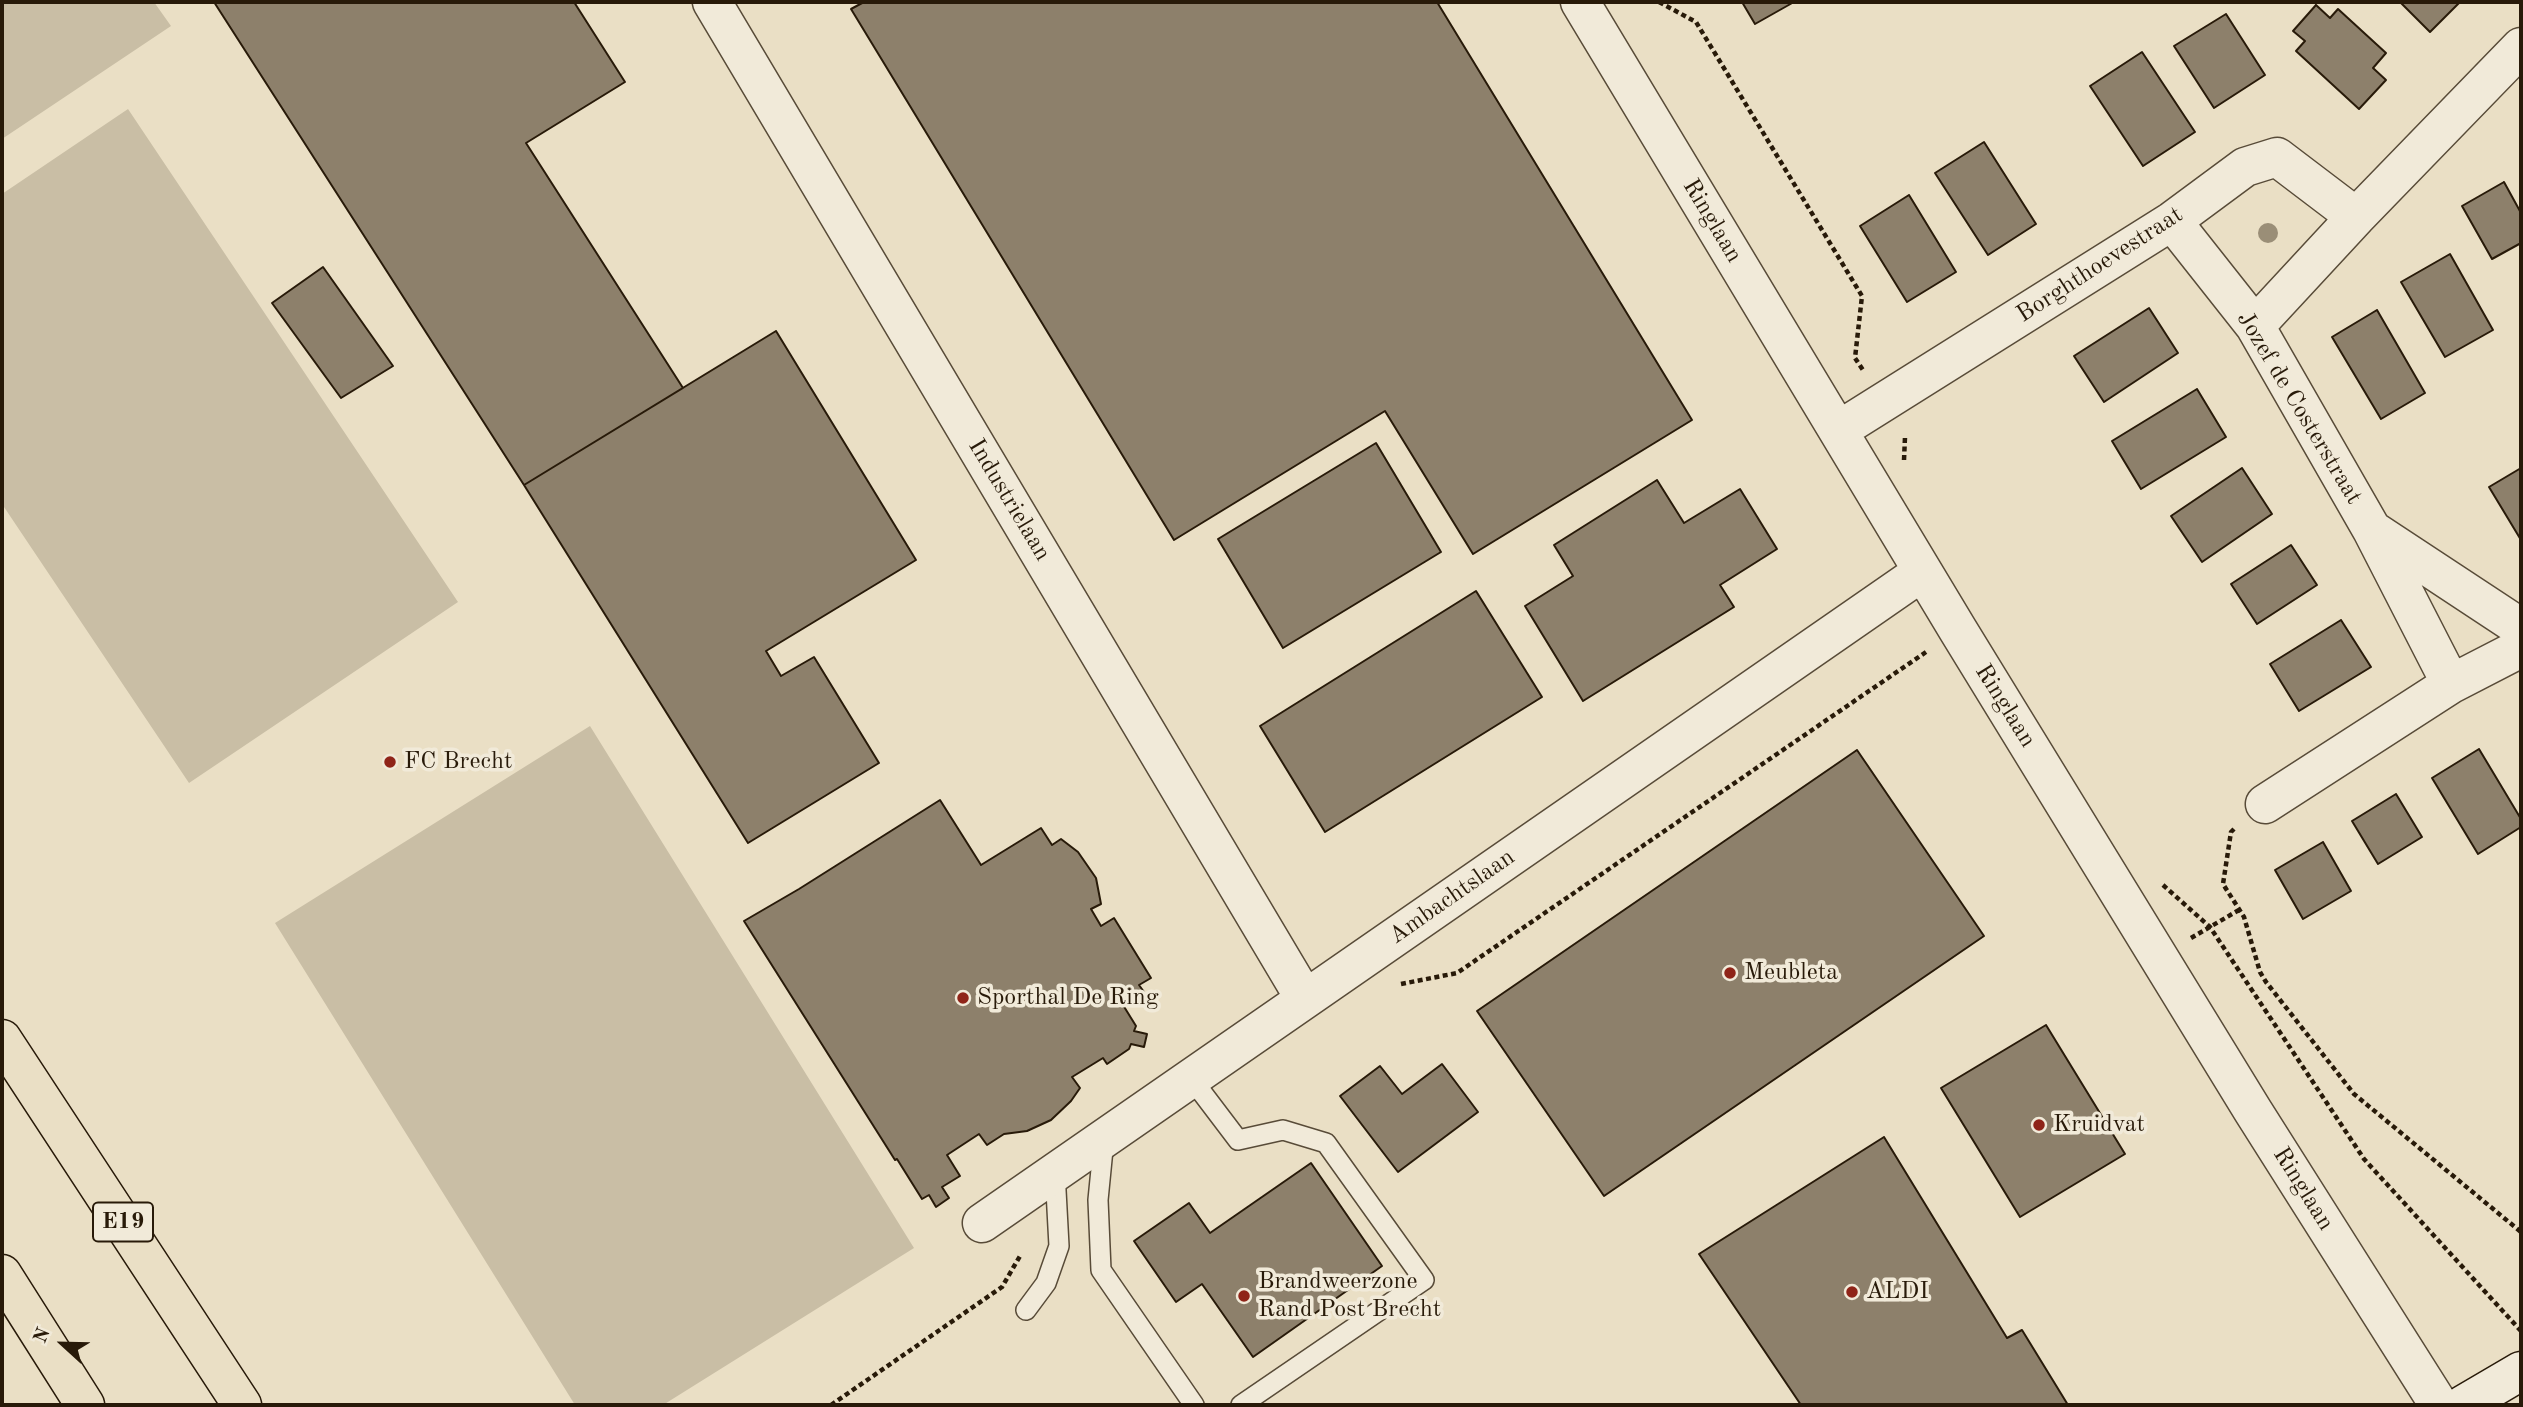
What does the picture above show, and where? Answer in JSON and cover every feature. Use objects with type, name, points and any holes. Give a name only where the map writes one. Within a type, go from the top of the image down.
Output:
[{"type":"highway","name":"E19","points":[[2,1039],[242,1405]]},
{"type":"highway","points":[[2,1275],[85,1405]]},
{"type":"highway","points":[[2,1309],[36,1330]]},
{"type":"street","name":"Industrielaan","points":[[712,2],[1305,999]]},
{"type":"street","name":"Ringlaan","points":[[1580,2],[1922,572],[2161,957],[2253,1111],[2440,1405]]},
{"type":"street","points":[[2255,326],[2356,217],[2521,47]]},
{"type":"street","name":"Borghthoevestraat","points":[[1839,430],[2172,221],[2245,167],[2277,157],[2356,217]]},
{"type":"street","name":"Jozef de Costerstraat","points":[[2172,221],[2255,326],[2372,530],[2451,684]]},
{"type":"street","name":"Jozef de Costerstraat","points":[[2372,530],[2521,628]]},
{"type":"street","name":"Ambachtslaan","points":[[982,1223],[1056,1190],[1104,1139],[1922,572]]},
{"type":"street","points":[[2265,804],[2451,684],[2521,648]]},
{"type":"street","points":[[2463,1405],[2521,1371]]},
{"type":"lane","points":[[1191,1078],[1238,1140],[1283,1130],[1326,1143],[1424,1280],[1241,1405]]},
{"type":"lane","points":[[1104,1139],[1098,1200],[1101,1270],[1194,1405]]},
{"type":"lane","points":[[1026,1310],[1046,1283],[1059,1247],[1056,1190]]},
{"type":"path","points":[[1659,2],[1696,22],[1862,296],[1855,358],[1905,437],[1903,469]]},
{"type":"path","points":[[1395,985],[1457,973],[1958,630]]},
{"type":"path","points":[[2265,804],[2231,832],[2223,884],[2244,917],[2260,972],[2354,1094],[2521,1232]]},
{"type":"path","points":[[2154,877],[2210,927],[2364,1159],[2521,1331]]},
{"type":"path","points":[[2161,957],[2239,910]]},
{"type":"path","points":[[831,1405],[1002,1287],[1056,1190]]},
{"type":"shaded area","points":[[2,2],[154,2],[171,26],[2,139]]},
{"type":"shaded area","points":[[128,109],[458,602],[189,783],[2,504],[2,194]]},
{"type":"shaded area","points":[[590,726],[914,1248],[663,1405],[575,1405],[275,923]]},
{"type":"building","points":[[214,2],[574,2],[625,82],[526,143],[683,388],[524,485]]},
{"type":"building","points":[[864,2],[1437,2],[1692,420],[1473,554],[1385,411],[1174,540],[851,9]]},
{"type":"building","points":[[1742,2],[1794,2],[1755,24]]},
{"type":"building","points":[[2400,2],[2460,2],[2430,32]]},
{"type":"building","points":[[2316,5],[2330,18],[2338,9],[2386,53],[2373,68],[2386,80],[2359,109],[2296,51],[2305,41],[2293,31]]},
{"type":"building","points":[[2226,14],[2265,75],[2214,108],[2174,46]]},
{"type":"building","points":[[2142,52],[2195,132],[2143,166],[2090,86]]},
{"type":"building","points":[[1984,142],[2036,224],[1988,255],[1935,173]]},
{"type":"building","points":[[2504,182],[2521,213],[2521,243],[2492,259],[2462,206]]},
{"type":"building","points":[[1909,195],[1956,272],[1907,302],[1860,226]]},
{"type":"building","points":[[2450,254],[2493,330],[2445,357],[2401,282]]},
{"type":"building","points":[[323,267],[393,366],[341,398],[272,303]]},
{"type":"building","points":[[2149,308],[2178,353],[2104,402],[2074,356]]},
{"type":"building","points":[[2377,310],[2425,393],[2381,419],[2332,337]]},
{"type":"building","points":[[776,331],[916,560],[766,651],[781,676],[814,657],[879,763],[748,843],[524,485]]},
{"type":"building","points":[[2197,389],[2226,437],[2141,489],[2112,441]]},
{"type":"building","points":[[1376,443],[1441,552],[1283,648],[1218,539]]},
{"type":"building","points":[[2242,468],[2272,514],[2202,562],[2171,516]]},
{"type":"building","points":[[2521,468],[2521,540],[2489,487]]},
{"type":"building","points":[[1657,480],[1684,523],[1740,489],[1777,549],[1720,585],[1734,607],[1583,701],[1525,606],[1573,576],[1554,545]]},
{"type":"building","points":[[2291,545],[2317,585],[2257,624],[2231,584]]},
{"type":"building","points":[[1476,591],[1542,697],[1325,832],[1260,726]]},
{"type":"building","points":[[2341,620],[2371,667],[2299,711],[2270,664]]},
{"type":"building","points":[[2479,749],[2521,819],[2521,827],[2478,854],[2432,778]]},
{"type":"building","name":"Meubleta","points":[[1857,750],[1984,936],[1604,1196],[1477,1011]]},
{"type":"building","points":[[2396,794],[2422,837],[2378,864],[2352,821]]},
{"type":"building","name":"Sporthal De Ring","points":[[940,800],[981,865],[1041,828],[1052,845],[1061,839],[1078,852],[1096,878],[1101,904],[1091,909],[1101,926],[1114,918],[1151,978],[1139,985],[1144,992],[1123,1005],[1136,1026],[1134,1031],[1147,1034],[1144,1047],[1131,1044],[1129,1049],[1107,1064],[1103,1058],[1072,1077],[1080,1088],[1051,1120],[1027,1131],[1004,1134],[987,1145],[979,1134],[947,1155],[960,1176],[942,1187],[949,1198],[936,1207],[929,1195],[922,1199],[897,1159],[895,1160],[744,921]]},
{"type":"building","points":[[2323,842],[2351,891],[2303,919],[2275,870]]},
{"type":"building","points":[[2046,1025],[2125,1154],[2020,1217],[1941,1088]]},
{"type":"building","points":[[1442,1064],[1478,1112],[1398,1172],[1340,1096],[1380,1066],[1402,1094]]},
{"type":"building","name":"ALDI","points":[[1884,1137],[2007,1338],[2022,1330],[2068,1405],[1801,1405],[1699,1254]]},
{"type":"building","points":[[1311,1163],[1382,1266],[1253,1357],[1202,1284],[1176,1302],[1134,1241],[1189,1203],[1210,1233]]},
{"type":"place","name":"FC Brecht","points":[[390,762]]},
{"type":"place","name":"Meubleta","points":[[1730,973]]},
{"type":"place","name":"Sporthal De Ring","points":[[963,998]]},
{"type":"place","name":"Kruidvat","points":[[2039,1125]]},
{"type":"place","name":"ALDI","points":[[1852,1292]]},
{"type":"place","name":"Brandweerzone Rand Post Brecht","points":[[1244,1296]]}]
